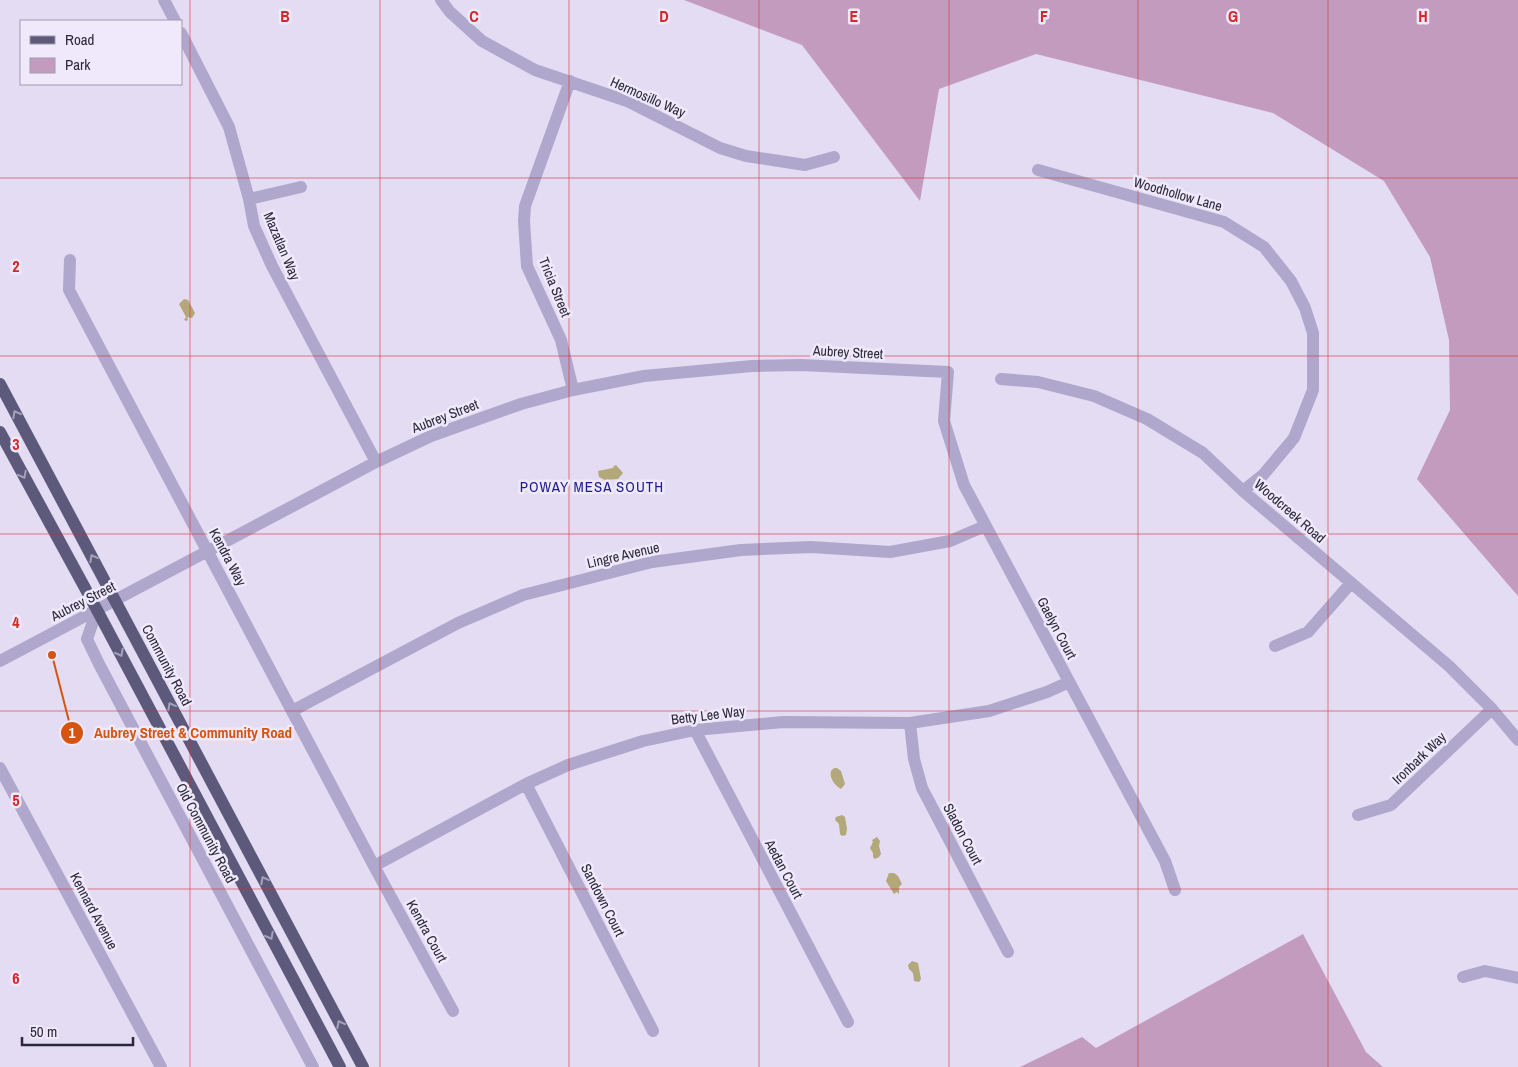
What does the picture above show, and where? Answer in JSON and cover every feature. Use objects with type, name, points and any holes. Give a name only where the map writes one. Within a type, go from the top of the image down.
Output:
[{"type":"main road","name":"Community Road","points":[[0,384],[363,1067]]},
{"type":"main road","points":[[0,432],[340,1067]]},
{"type":"street","points":[[164,0],[174,20]]},
{"type":"street","name":"Hermosillo Way","points":[[441,0],[450,12],[482,41],[535,70],[627,101],[720,148],[746,156],[806,165],[834,157]]},
{"type":"street","name":"Mazatlan Way","points":[[182,35],[228,127],[249,199],[254,226],[272,266],[376,462]]},
{"type":"street","name":"Tricia Street","points":[[570,81],[525,206],[524,221],[526,266],[561,340],[573,390]]},
{"type":"street","name":"Woodhollow Lane","points":[[1038,170],[1224,222],[1264,247],[1291,281],[1305,308],[1313,333],[1313,390],[1294,438],[1263,475],[1243,491]]},
{"type":"street","points":[[249,199],[302,186]]},
{"type":"street","name":"Kendra Way","points":[[70,260],[69,290],[374,866]]},
{"type":"street","name":"Aubrey Street","points":[[0,661],[376,462],[431,436],[521,404],[573,390],[644,376],[752,366],[802,365],[948,372]]},
{"type":"street","name":"Gaelyn Court","points":[[948,372],[944,421],[964,485],[1165,862],[1175,890]]},
{"type":"street","name":"Woodcreek Road","points":[[1001,379],[1038,382],[1094,396],[1147,419],[1203,453],[1243,491],[1449,666],[1492,709],[1518,740]]},
{"type":"street","name":"Lingre Avenue","points":[[292,710],[458,623],[522,595],[652,562],[741,550],[810,547],[890,552],[950,541],[985,526]]},
{"type":"street","points":[[1275,646],[1308,632],[1351,583]]},
{"type":"street","name":"Old Community Road","points":[[97,610],[87,639],[313,1067]]},
{"type":"street","name":"Betty Lee Way","points":[[374,866],[526,784],[568,765],[643,741],[694,730],[784,722],[910,723],[989,711],[1047,692],[1068,682]]},
{"type":"street","name":"Ironbark Way","points":[[1358,815],[1390,806],[1492,709]]},
{"type":"street","name":"Sladon Court","points":[[910,723],[914,759],[922,788],[1008,952]]},
{"type":"street","name":"Aedan Court","points":[[694,730],[848,1022]]},
{"type":"street","name":"Kennard Avenue","points":[[0,768],[161,1067]]},
{"type":"street","name":"Sandown Court","points":[[526,784],[654,1030]]},
{"type":"street","name":"Kendra Court","points":[[374,866],[453,1012]]},
{"type":"street","points":[[1463,977],[1485,971],[1518,978]]},
{"type":"green space","points":[[684,0],[1518,0],[1518,596],[1417,479],[1450,410],[1449,340],[1430,257],[1384,181],[1273,113],[1036,54],[939,89],[920,201],[802,45]]},
{"type":"green space","points":[[1303,934],[1366,1052],[1383,1067],[1020,1067],[1082,1037],[1096,1048]]},
{"type":"shaded area","points":[[184,299],[188,300],[195,313],[192,318],[187,317],[187,321],[184,320],[186,317],[179,304]]},
{"type":"shaded area","points":[[616,465],[623,473],[618,479],[605,480],[599,477],[598,471],[613,468]]},
{"type":"shaded area","points":[[834,768],[841,771],[845,784],[841,789],[832,779],[831,771]]},
{"type":"shaded area","points":[[842,815],[845,817],[847,829],[846,835],[842,836],[839,824],[835,820],[836,817]]},
{"type":"shaded area","points":[[877,837],[880,841],[881,854],[875,859],[870,848],[872,840]]},
{"type":"shaded area","points":[[889,873],[894,873],[898,876],[902,884],[899,887],[899,894],[897,892],[894,894],[886,881]]},
{"type":"shaded area","points":[[912,961],[918,963],[921,979],[919,982],[914,981],[913,973],[909,969],[908,965]]},
{"type":"place","name":"Aubrey Street & Community Road","points":[[52,655]]},
{"type":"district","name":"POWAY MESA SOUTH","points":[[592,486]]}]
